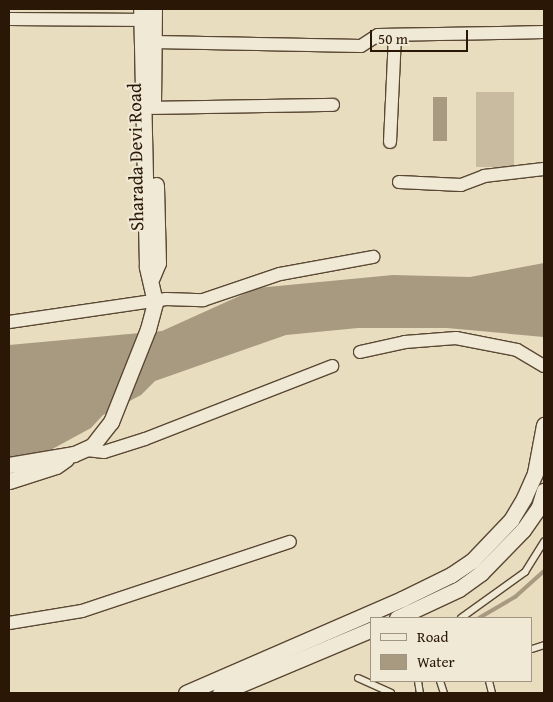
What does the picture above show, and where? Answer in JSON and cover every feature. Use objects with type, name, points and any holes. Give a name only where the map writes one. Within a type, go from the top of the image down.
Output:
[{"type":"street","points":[[9,19],[96,14],[147,14],[149,133]]},
{"type":"street","name":"Sharada Devi Road","points":[[147,14],[154,42],[153,108],[149,133],[158,263],[152,277],[156,302]]},
{"type":"street","points":[[154,42],[361,46],[373,36],[544,32]]},
{"type":"street","points":[[390,142],[395,35]]},
{"type":"street","points":[[153,108],[333,105]]},
{"type":"street","points":[[399,182],[462,185],[484,176],[544,169]]},
{"type":"street","points":[[9,322],[156,302],[203,300],[280,274],[373,258]]},
{"type":"street","points":[[10,472],[56,466],[81,452],[111,422],[148,329],[156,302]]},
{"type":"street","points":[[360,352],[405,342],[456,338],[517,350],[544,366]]},
{"type":"street","points":[[81,452],[104,452],[145,439],[332,366]]},
{"type":"street","points":[[186,693],[402,599],[451,575],[472,560],[511,520],[535,473],[544,425]]},
{"type":"street","points":[[402,599],[403,616],[459,589],[481,573],[523,530],[539,507],[544,491]]},
{"type":"street","points":[[9,623],[82,611],[290,542]]},
{"type":"street","points":[[220,693],[370,630]]},
{"type":"lane","points":[[462,617],[525,572],[544,542]]},
{"type":"lane","points":[[358,678],[370,681]]},
{"type":"lane","points":[[376,683],[391,693]]},
{"type":"shaded area","points":[[476,92],[514,92],[514,167],[476,167]]},
{"type":"water","points":[[433,97],[447,97],[447,141],[433,141]]},
{"type":"water","points":[[544,263],[544,337],[447,328],[358,328],[286,335],[155,381],[141,395],[103,415],[91,428],[45,453],[9,459],[9,345],[162,331],[257,288],[393,275],[470,277]]},
{"type":"waterway","points":[[481,617],[515,597],[544,571]]}]
